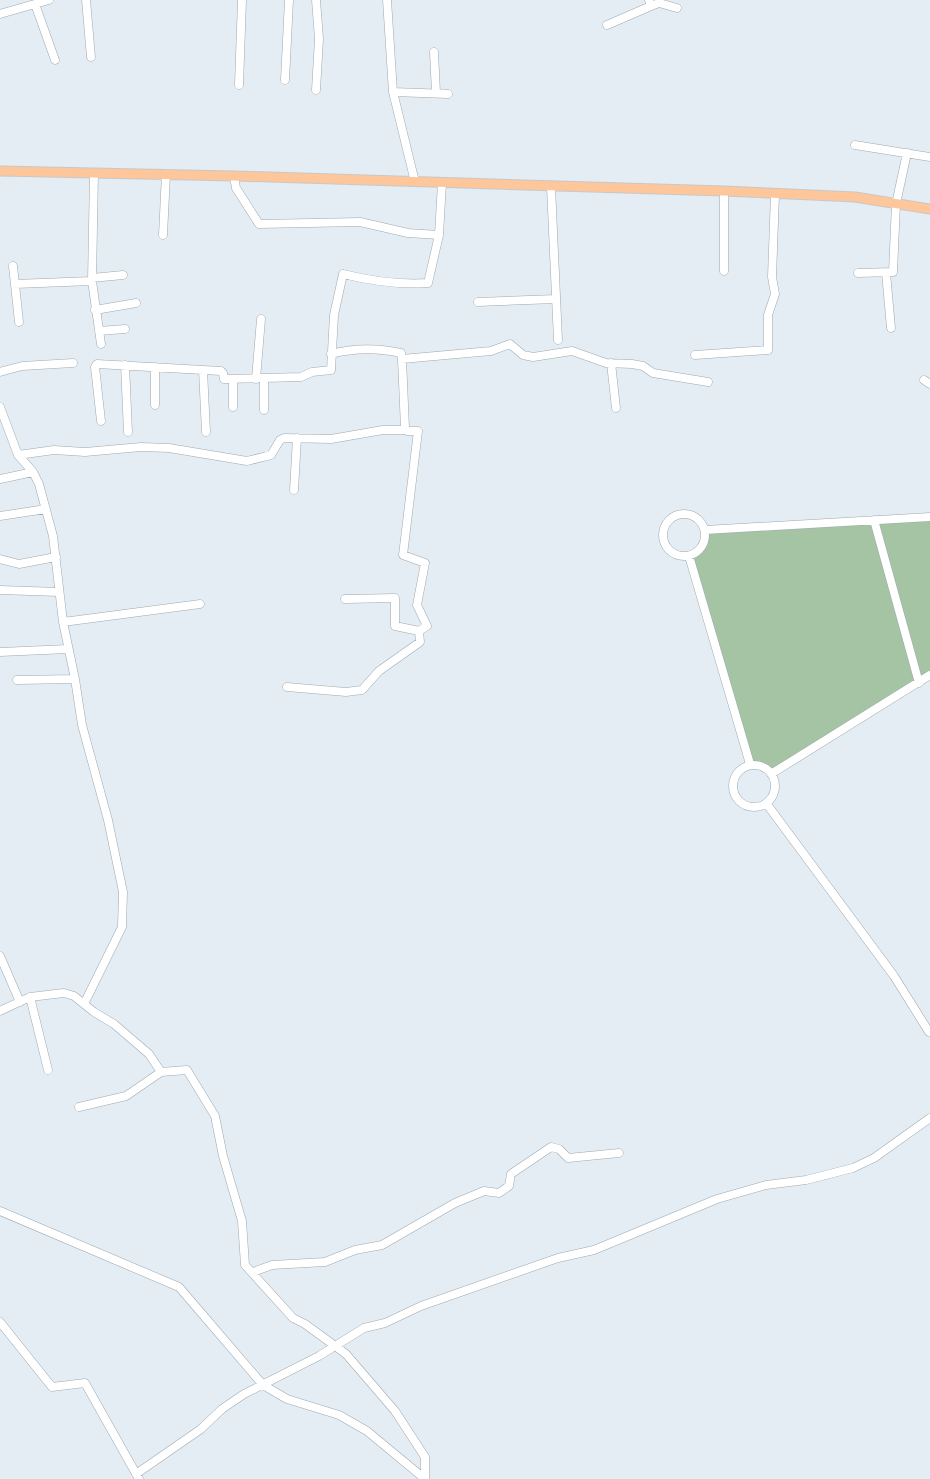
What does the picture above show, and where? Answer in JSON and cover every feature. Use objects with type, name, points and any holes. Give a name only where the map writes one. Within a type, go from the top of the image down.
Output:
[{"type":"main road","points":[[0,171],[166,174],[215,178],[234,176],[724,191],[855,197],[930,209]]},
{"type":"street","points":[[0,14],[49,0]]},
{"type":"street","points":[[86,0],[91,57]]},
{"type":"street","points":[[239,85],[242,0]]},
{"type":"street","points":[[285,80],[289,0]]},
{"type":"street","points":[[316,0],[319,39],[316,90]]},
{"type":"street","points":[[387,0],[393,92],[414,182]]},
{"type":"street","points":[[607,25],[650,3],[660,3],[677,8]]},
{"type":"street","points":[[35,4],[55,60]]},
{"type":"street","points":[[434,52],[436,94]]},
{"type":"street","points":[[393,92],[448,94]]},
{"type":"street","points":[[854,145],[930,157]]},
{"type":"street","points":[[858,273],[893,272],[896,204],[908,153]]},
{"type":"street","points":[[94,173],[92,280],[101,344]]},
{"type":"street","points":[[163,235],[166,174]]},
{"type":"street","points":[[234,176],[236,188],[259,224],[360,222],[408,233],[439,235]]},
{"type":"street","points":[[101,420],[95,365],[100,363],[223,371],[224,379],[301,377],[312,372],[331,370],[334,315],[343,274],[391,283],[428,283],[439,235],[442,183]]},
{"type":"street","points":[[552,187],[558,340]]},
{"type":"street","points":[[724,191],[724,271]]},
{"type":"street","points":[[695,355],[768,350],[768,315],[775,294],[772,277],[775,194]]},
{"type":"street","points":[[13,266],[18,322]]},
{"type":"street","points":[[886,272],[891,328]]},
{"type":"street","points":[[15,284],[92,280],[123,275]]},
{"type":"street","points":[[478,302],[556,299]]},
{"type":"street","points":[[95,310],[136,303]]},
{"type":"street","points":[[261,319],[260,379],[264,410]]},
{"type":"street","points":[[99,332],[125,329]]},
{"type":"street","points":[[402,359],[492,351],[510,344],[523,356],[533,357],[572,351],[596,360],[638,365],[653,373],[708,382]]},
{"type":"street","points":[[332,354],[346,350],[382,349],[401,353],[406,430]]},
{"type":"street","points":[[0,372],[22,366],[73,363]]},
{"type":"street","points":[[611,363],[616,408]]},
{"type":"street","points":[[125,365],[128,432]]},
{"type":"street","points":[[154,367],[155,405]]},
{"type":"street","points":[[204,370],[206,432]]},
{"type":"street","points":[[233,379],[233,407]]},
{"type":"street","points":[[0,407],[18,455],[33,472],[46,509],[56,557],[63,622],[82,724],[108,820],[122,892],[122,927],[84,1004]]},
{"type":"street","points":[[18,455],[54,450],[85,452],[160,448],[247,461],[271,455],[280,440],[284,438],[331,439],[383,430],[418,431],[403,555],[425,563],[417,605],[427,626],[419,631],[395,626],[395,598],[346,599]]},
{"type":"street","points":[[294,490],[297,438]]},
{"type":"street","points":[[0,479],[33,472]]},
{"type":"street","points":[[0,516],[46,509]]},
{"type":"street","points":[[688,513],[702,522],[705,530],[703,546],[690,556],[673,554],[667,548],[663,532],[666,524],[672,517],[688,513]]},
{"type":"street","points":[[705,530],[930,517]]},
{"type":"street","points":[[874,520],[919,682]]},
{"type":"street","points":[[690,556],[750,764]]},
{"type":"street","points":[[0,559],[19,564],[56,557]]},
{"type":"street","points":[[0,590],[59,592]]},
{"type":"street","points":[[63,622],[200,604]]},
{"type":"street","points":[[286,687],[346,692],[362,690],[379,671],[420,642],[419,631]]},
{"type":"street","points":[[0,652],[68,649]]},
{"type":"street","points":[[771,774],[930,675]]},
{"type":"street","points":[[17,680],[75,679]]},
{"type":"street","points":[[750,764],[766,768],[771,774],[775,789],[766,803],[759,807],[742,804],[736,798],[732,790],[732,781],[742,767],[750,764]]},
{"type":"street","points":[[766,803],[894,976],[929,1032]]},
{"type":"street","points":[[0,956],[20,1002]]},
{"type":"street","points":[[0,1010],[30,997],[64,993],[74,996],[119,1028],[149,1054],[161,1072]]},
{"type":"street","points":[[30,997],[48,1070]]},
{"type":"street","points":[[79,1107],[126,1096],[161,1072],[187,1070],[214,1116],[223,1156],[242,1221],[245,1265],[293,1318],[346,1354],[396,1411],[425,1457],[425,1479]]},
{"type":"street","points":[[0,1322],[52,1387],[85,1383],[138,1476],[201,1429],[222,1409],[244,1394],[263,1386],[364,1328],[384,1323],[412,1310],[558,1258],[594,1250],[717,1199],[766,1185],[814,1178],[853,1168],[874,1158],[930,1118]]},
{"type":"street","points":[[253,1272],[272,1264],[325,1262],[355,1250],[382,1245],[455,1203],[484,1191],[499,1193],[509,1186],[511,1174],[551,1147],[559,1149],[568,1158],[619,1153]]},
{"type":"street","points":[[0,1211],[180,1287],[263,1386],[288,1399],[339,1416],[367,1432],[425,1479]]},
{"type":"green space","points":[[930,517],[930,675],[771,773],[766,768],[750,764],[689,556],[703,546],[705,530]]}]
